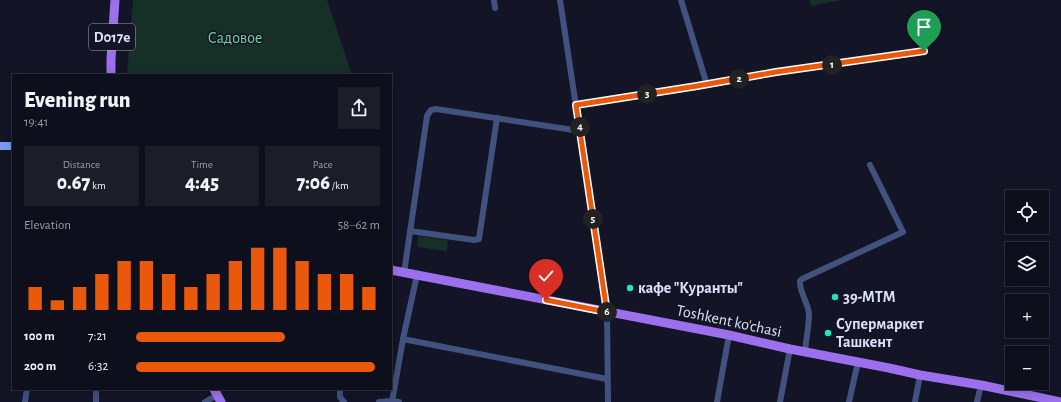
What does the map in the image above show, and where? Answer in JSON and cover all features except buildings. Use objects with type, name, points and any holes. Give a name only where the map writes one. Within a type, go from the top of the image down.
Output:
[{"type":"main road","name":"D017e","points":[[111,74],[115,0]]},
{"type":"main road","name":"Toshkent ko'chasi","points":[[392,270],[920,375],[981,385],[1042,400],[1061,402]]},
{"type":"street","points":[[494,0],[495,8]]},
{"type":"street","points":[[560,0],[607,312],[608,402]]},
{"type":"street","points":[[681,0],[707,85]]},
{"type":"street","points":[[576,105],[707,85],[776,72],[924,51]]},
{"type":"street","points":[[404,273],[427,116],[429,112],[436,108],[580,131]]},
{"type":"street","points":[[410,231],[474,240],[479,239],[498,118]]},
{"type":"street","points":[[0,146],[12,146]]},
{"type":"street","points":[[805,352],[809,314],[800,287],[800,281],[903,232],[870,165]]},
{"type":"street","points":[[379,402],[394,402],[403,339],[417,275]]},
{"type":"street","points":[[717,402],[729,336]]},
{"type":"street","points":[[403,339],[607,379]]},
{"type":"street","points":[[780,402],[790,349]]},
{"type":"street","points":[[849,402],[858,362]]},
{"type":"street","points":[[914,402],[920,375]]},
{"type":"street","points":[[977,402],[981,385]]},
{"type":"street","points":[[25,402],[27,390]]},
{"type":"street","points":[[96,390],[96,402]]},
{"type":"street","points":[[340,390],[340,397],[344,402]]},
{"type":"street","points":[[205,402],[217,393]]},
{"type":"green space","name":"Садовое","points":[[133,0],[327,0],[352,74],[127,74]]},
{"type":"green space","points":[[810,0],[842,0],[811,6]]},
{"type":"green space","points":[[418,236],[448,240],[447,251],[417,247]]},
{"type":"place","name":"кафе \"Куранты\"","points":[[630,288]]},
{"type":"place","name":"39-MTM","points":[[835,297]]},
{"type":"place","name":"Супермаркет Ташкент","points":[[828,333]]},
{"type":"route","points":[[546,300],[607,312],[576,105],[776,72],[924,51]]}]
